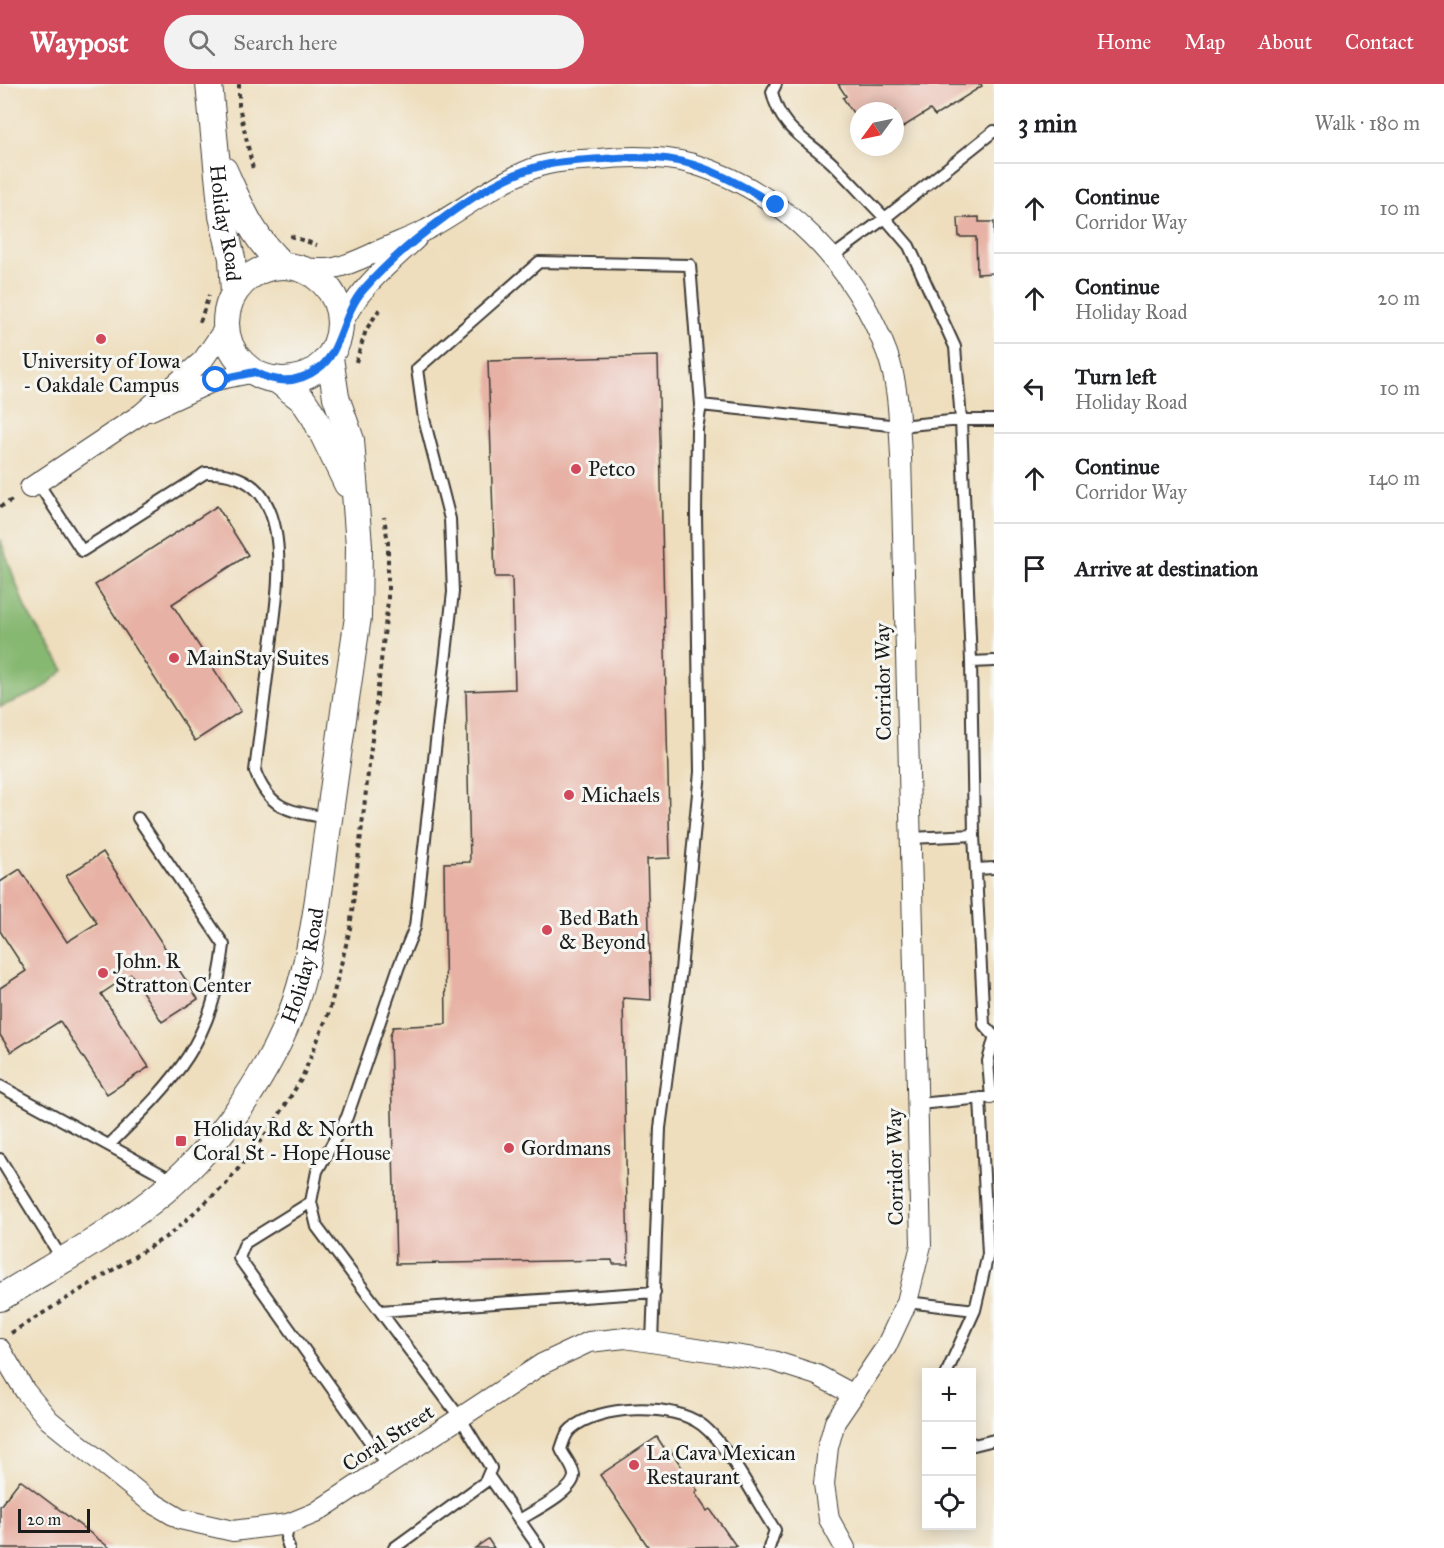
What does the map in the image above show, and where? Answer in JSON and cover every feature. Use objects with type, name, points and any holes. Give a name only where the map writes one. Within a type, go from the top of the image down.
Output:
[{"type":"street","name":"Holiday Road","points":[[209,84],[222,216],[232,258],[222,291],[232,349],[244,365],[303,400],[323,429],[355,505]]},
{"type":"street","name":"Holiday Road","points":[[0,1298],[132,1215],[195,1162],[257,1082],[295,1002],[309,948],[358,617],[359,546],[351,440],[333,388],[330,358],[339,340],[341,327],[339,308],[330,289],[315,275],[293,267],[269,253],[250,227],[215,150]]},
{"type":"street","name":"Corridor Way","points":[[293,267],[333,269],[426,230],[489,190],[543,165],[619,157],[657,158],[693,164],[740,185],[776,205],[805,227],[832,257],[873,319],[888,356],[897,390],[899,426],[921,1245],[907,1302],[886,1347],[835,1422],[824,1484],[829,1518],[845,1548]]},
{"type":"street","name":"Corridor Way","points":[[341,327],[349,309],[362,291],[426,230]]},
{"type":"street","name":"Holiday Road","points":[[222,291],[261,270],[293,267]]},
{"type":"street","points":[[34,486],[141,414],[203,360],[227,325]]},
{"type":"street","points":[[141,414],[179,399],[216,380],[266,376],[287,381],[303,378],[320,368],[330,358]]},
{"type":"street","name":"Coral Street","points":[[0,1349],[25,1391],[49,1420],[148,1500],[180,1519],[233,1532],[288,1524],[315,1513],[542,1364],[589,1342],[624,1338],[773,1361],[817,1375],[852,1394]]},
{"type":"lane","points":[[776,84],[772,92],[776,111],[789,129],[832,163],[909,246],[955,347],[961,420],[971,662],[974,835],[984,1025],[994,1037],[988,1060],[988,1254],[975,1310],[950,1368]]},
{"type":"lane","points":[[832,257],[994,131]]},
{"type":"lane","points":[[401,1546],[485,1482],[491,1468],[461,1419],[317,1227],[311,1202],[317,1171],[347,1118],[399,966],[415,927],[453,592],[450,519],[424,419],[417,369],[539,262],[690,265],[701,405],[697,429],[696,503],[700,772],[681,970],[660,1128],[652,1342]]},
{"type":"lane","points":[[701,405],[899,426],[961,420],[994,420]]},
{"type":"lane","points":[[34,486],[82,551],[206,473],[223,472],[242,479],[257,490],[268,506],[277,530],[280,568],[255,771],[266,794],[286,810],[329,818]]},
{"type":"lane","points":[[971,662],[994,661]]},
{"type":"lane","points":[[110,1144],[164,1089],[190,1056],[208,1020],[220,983],[224,945],[138,818]]},
{"type":"lane","points":[[911,838],[974,835]]},
{"type":"lane","points":[[976,869],[994,868]]},
{"type":"lane","points":[[0,1086],[110,1144],[174,1181]]},
{"type":"lane","points":[[918,1104],[988,1098]]},
{"type":"lane","points":[[0,1159],[62,1259]]},
{"type":"lane","points":[[311,1202],[245,1243],[239,1258],[388,1467]]},
{"type":"lane","points":[[380,1311],[655,1292]]},
{"type":"lane","points":[[907,1302],[975,1310]]},
{"type":"lane","points":[[519,1520],[568,1489],[574,1473],[561,1449],[566,1434],[572,1427],[606,1411],[661,1412],[690,1418],[710,1433],[775,1530],[772,1545],[768,1548]]},
{"type":"lane","points":[[976,1444],[994,1440]]},
{"type":"lane","points":[[488,1475],[539,1548]]},
{"type":"lane","points":[[288,1524],[286,1539],[289,1548]]},
{"type":"path","points":[[239,84],[239,106],[254,173]]},
{"type":"path","points":[[284,232],[301,241],[326,246]]},
{"type":"path","points":[[198,327],[222,291]]},
{"type":"green space","points":[[0,539],[26,610],[64,670],[39,691],[0,707]]},
{"type":"building","points":[[838,84],[981,84],[982,86],[935,116],[930,110],[904,126],[904,102],[850,102],[850,108],[843,98],[846,96]]},
{"type":"building","points":[[979,217],[979,222],[994,222],[994,273],[977,274],[976,237],[959,237],[958,218]]},
{"type":"building","points":[[658,356],[670,858],[647,859],[651,1000],[623,998],[628,1264],[613,1264],[612,1260],[396,1264],[390,1036],[393,1027],[446,1024],[444,863],[470,862],[466,691],[515,689],[512,577],[495,577],[488,361]]},
{"type":"building","name":"MainStay Suites","points":[[217,506],[248,555],[172,604],[241,711],[195,741],[95,585]]},
{"type":"building","name":"John. R Stratton Center","points":[[103,852],[198,999],[162,1022],[131,974],[101,994],[149,1067],[107,1094],[60,1021],[11,1052],[0,1035],[0,988],[26,971],[0,931],[0,882],[20,869],[67,942],[97,923],[66,876]]},
{"type":"building","points":[[657,1437],[668,1454],[671,1451],[698,1491],[695,1493],[707,1511],[710,1509],[736,1546],[649,1548],[600,1475]]},
{"type":"building","points":[[20,1480],[110,1548],[0,1548],[0,1506]]},
{"type":"building","points":[[488,1539],[494,1548],[475,1548]]},
{"type":"place","name":"University of Iowa - Oakdale Campus","points":[[101,339]]},
{"type":"place","name":"Petco","points":[[576,469]]},
{"type":"place","name":"MainStay Suites","points":[[174,658]]},
{"type":"place","name":"Michaels","points":[[569,795]]},
{"type":"place","name":"Bed Bath & Beyond","points":[[547,930]]},
{"type":"place","name":"John. R Stratton Center","points":[[103,973]]},
{"type":"place","name":"Holiday Rd & North Coral St - Hope House","points":[[181,1141]]},
{"type":"place","name":"Gordmans","points":[[509,1148]]},
{"type":"place","name":"La Cava Mexican Restaurant","points":[[634,1465]]},
{"type":"route","points":[[216,380],[255,372],[267,378],[287,381],[303,378],[320,368],[330,358],[339,340],[341,327],[349,309],[362,291],[426,230],[480,195],[515,176],[543,165],[619,157],[657,158],[693,164],[732,180],[776,205]]}]
